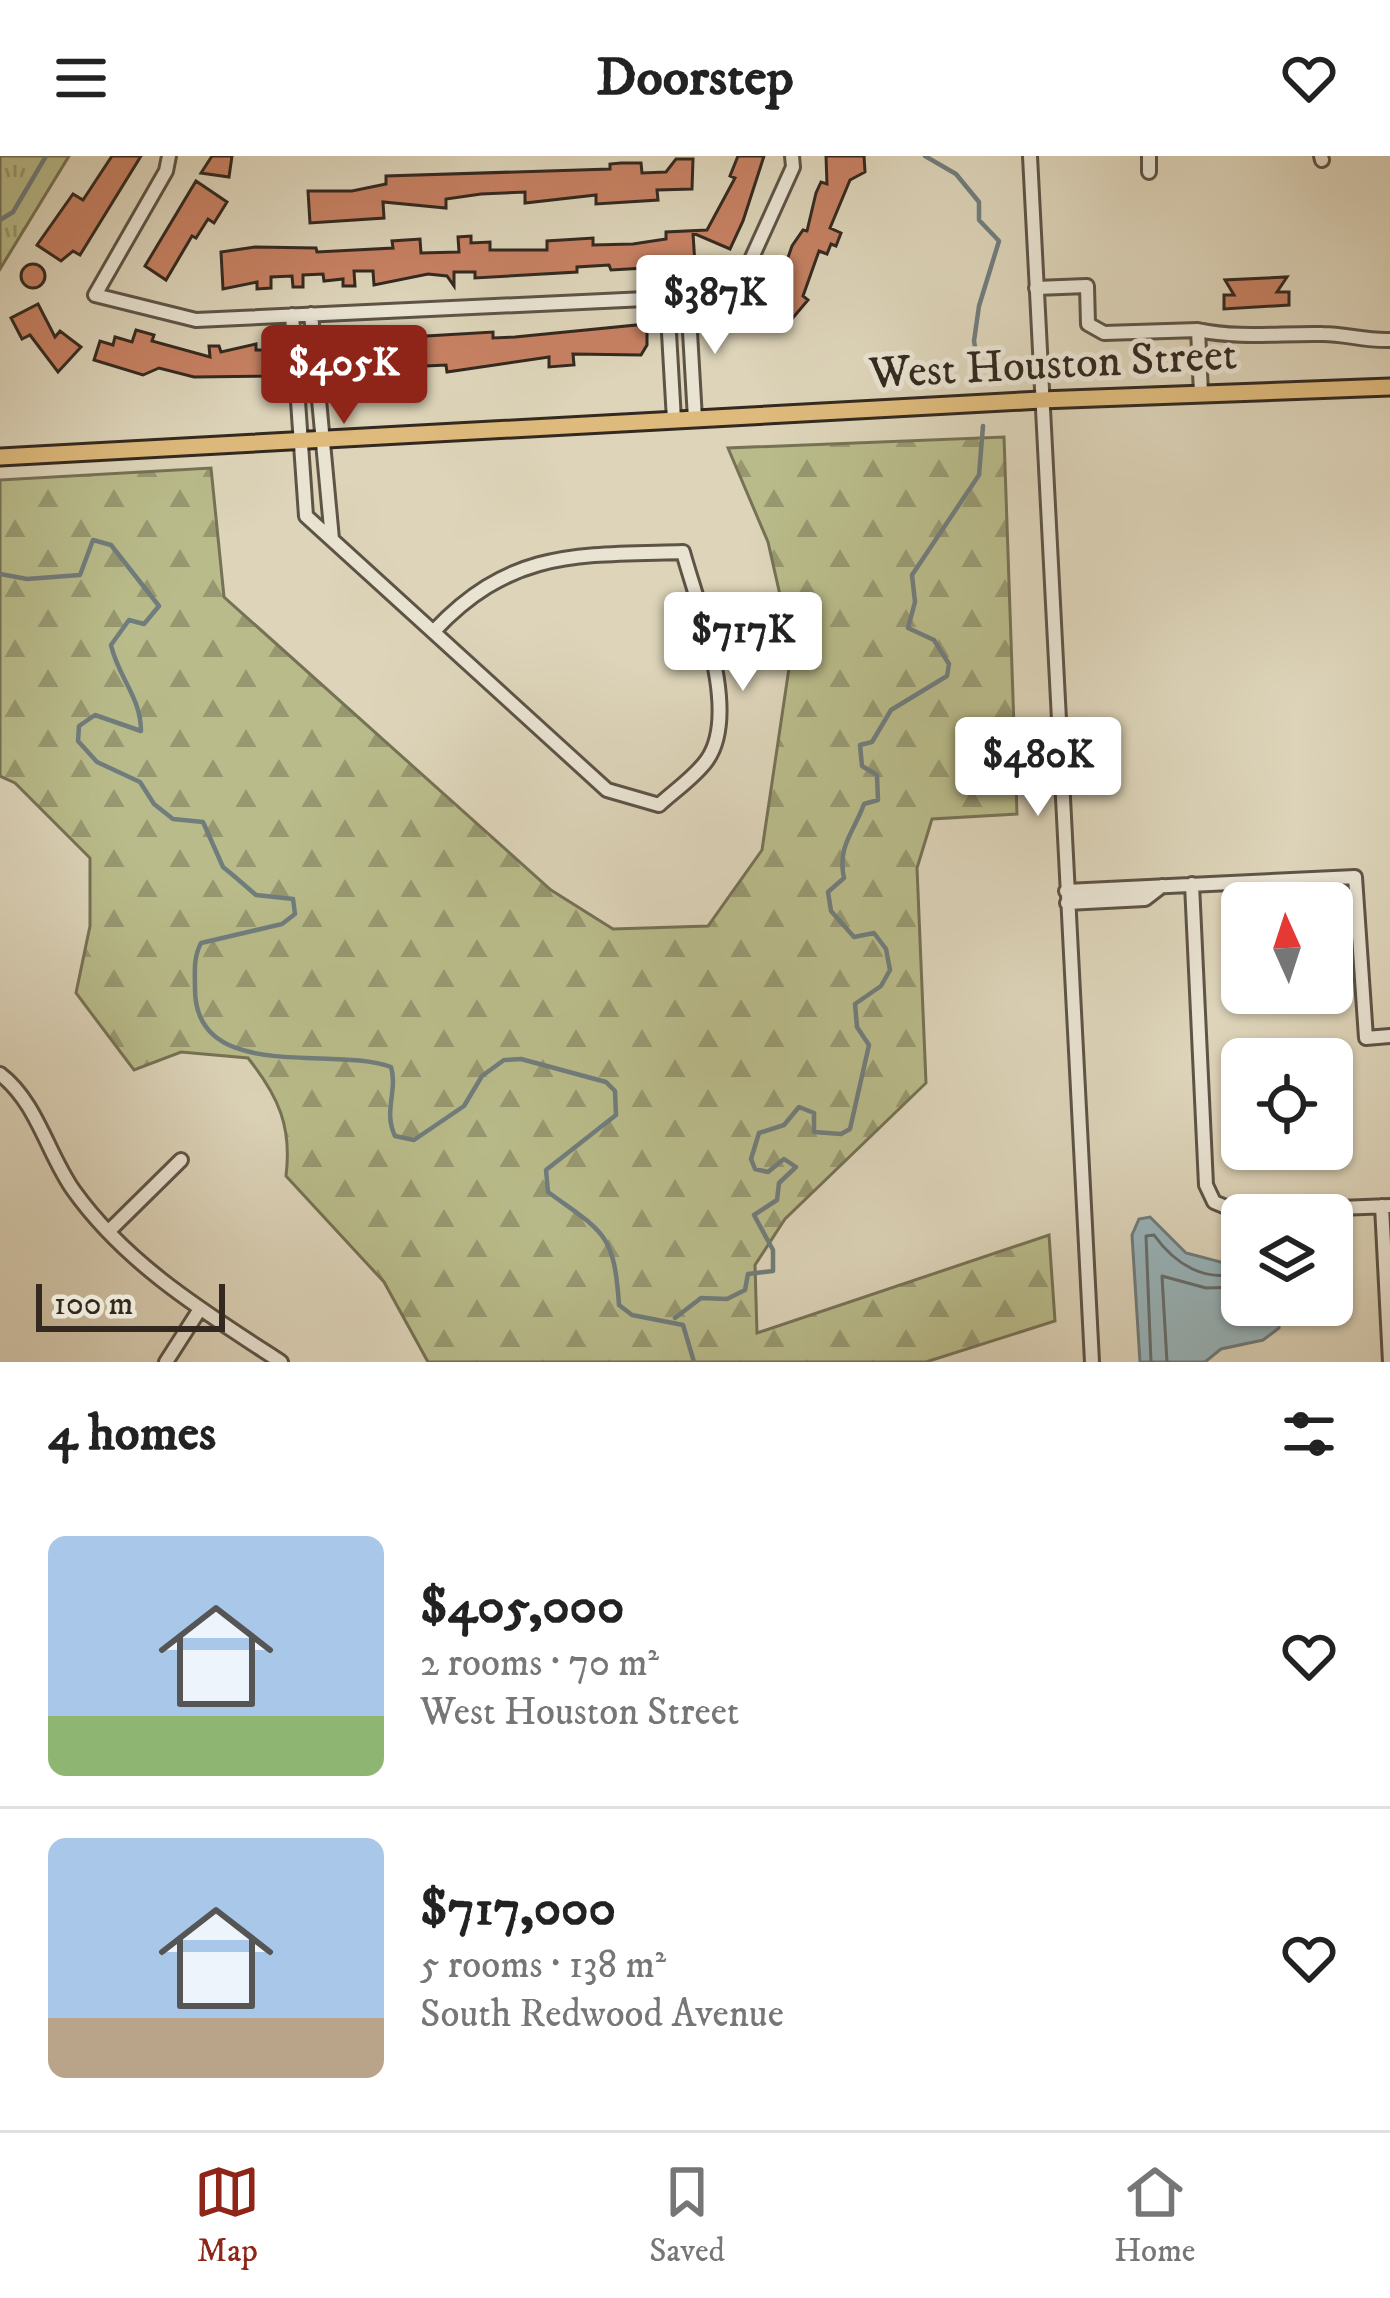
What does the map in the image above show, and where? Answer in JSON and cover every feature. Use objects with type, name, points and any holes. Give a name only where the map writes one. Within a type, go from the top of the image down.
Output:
[{"type":"main road","name":"West Houston Street","points":[[0,457],[1041,400],[1390,387]]},
{"type":"street","points":[[169,156],[166,171],[94,295],[196,320],[688,297],[745,273],[793,166],[792,156]]},
{"type":"street","points":[[1030,156],[1092,1362]]},
{"type":"street","points":[[1149,156],[1149,172]]},
{"type":"street","points":[[1036,287],[1087,286],[1088,324],[1104,333],[1198,330],[1238,338],[1330,333],[1358,341],[1390,340]]},
{"type":"street","points":[[688,297],[694,419]]},
{"type":"street","points":[[668,298],[674,420]]},
{"type":"street","points":[[311,314],[332,539]]},
{"type":"street","points":[[292,315],[306,516],[607,790],[659,806],[708,760],[719,730],[719,691],[682,552],[564,555],[519,566],[466,597],[435,630]]},
{"type":"street","points":[[1198,330],[1201,393]]},
{"type":"street","points":[[1066,897],[1145,899],[1162,886],[1355,877],[1366,1038],[1390,1036]]},
{"type":"street","points":[[1192,884],[1206,1185],[1214,1202],[1238,1213],[1386,1206],[1390,1362]]},
{"type":"street","points":[[0,1074],[26,1103],[74,1191],[109,1231],[148,1271],[280,1362]]},
{"type":"street","points":[[109,1231],[182,1160]]},
{"type":"street","points":[[166,1362],[200,1309]]},
{"type":"green space","points":[[0,156],[69,156],[0,269]]},
{"type":"green space","points":[[1004,437],[1017,814],[932,819],[917,868],[926,1083],[785,1219],[755,1265],[757,1333],[1049,1235],[1055,1321],[926,1362],[428,1362],[384,1282],[286,1176],[287,1142],[281,1113],[248,1058],[181,1052],[134,1070],[76,993],[90,926],[90,858],[15,783],[0,776],[0,480],[211,468],[224,597],[551,890],[613,929],[708,926],[762,850],[792,648],[768,542],[728,448]]},
{"type":"water","points":[[1150,1217],[1186,1253],[1221,1262],[1221,1326],[1279,1328],[1263,1340],[1221,1349],[1205,1362],[1140,1362],[1132,1235],[1139,1219]]},
{"type":"building","points":[[112,156],[141,156],[80,255],[73,251],[61,261],[37,245],[73,194],[83,200]]},
{"type":"building","points":[[212,156],[232,156],[229,177],[201,173]]},
{"type":"building","points":[[738,156],[764,156],[743,221],[730,249],[693,233],[695,265],[672,260],[645,262],[645,268],[611,270],[609,265],[577,267],[577,272],[475,278],[475,272],[454,272],[454,286],[447,276],[428,274],[374,285],[373,271],[354,271],[355,286],[343,286],[343,279],[324,281],[323,274],[303,275],[303,287],[293,287],[292,276],[271,277],[271,288],[257,289],[257,282],[223,289],[221,252],[255,247],[316,248],[317,252],[393,248],[392,241],[420,239],[421,253],[459,252],[458,237],[471,236],[471,243],[490,242],[490,250],[547,250],[547,241],[593,238],[593,245],[633,244],[666,239],[666,232],[707,230],[735,178],[730,176]]},
{"type":"building","points":[[826,156],[864,156],[865,172],[850,180],[830,228],[841,233],[836,246],[831,244],[827,254],[819,251],[803,296],[808,300],[786,326],[762,306],[776,290],[770,285],[784,269],[792,246],[807,231],[816,193],[821,182],[827,184]]},
{"type":"building","points":[[676,159],[693,159],[692,189],[657,190],[658,200],[596,204],[596,195],[525,203],[525,192],[481,194],[446,199],[446,208],[383,202],[384,218],[310,223],[308,191],[352,191],[386,184],[386,176],[610,169],[610,164],[621,163],[641,163],[642,173],[666,172]]},
{"type":"building","points":[[196,181],[227,202],[214,223],[208,219],[196,238],[192,236],[166,280],[145,266]]},
{"type":"building","points":[[33,264],[42,267],[42,285],[33,288],[24,285],[21,276],[24,267]]},
{"type":"building","points":[[1287,277],[1277,292],[1289,292],[1289,305],[1224,309],[1224,295],[1234,295],[1225,280]]},
{"type":"building","points":[[38,304],[55,337],[60,331],[81,347],[58,372],[30,335],[22,339],[11,318]]},
{"type":"building","points":[[647,324],[647,345],[641,355],[573,354],[574,365],[549,367],[549,357],[447,372],[446,365],[405,367],[405,375],[376,376],[376,367],[342,368],[341,343],[359,343],[360,358],[377,357],[376,339],[493,332],[493,338],[515,337]]},
{"type":"building","points":[[136,330],[154,335],[152,341],[210,357],[209,346],[219,346],[221,352],[256,344],[256,350],[268,350],[269,376],[194,377],[159,368],[143,375],[94,360],[100,341],[113,345],[115,337],[132,342]]},
{"type":"waterway","points":[[0,220],[13,212],[46,156]]},
{"type":"waterway","points":[[925,156],[956,174],[979,202],[979,220],[999,241],[979,306],[974,341],[981,383]]},
{"type":"waterway","points":[[675,1318],[701,1298],[727,1299],[745,1290],[748,1274],[773,1271],[773,1250],[754,1215],[777,1200],[779,1183],[796,1167],[784,1159],[768,1172],[755,1169],[751,1159],[759,1133],[784,1125],[799,1107],[814,1113],[814,1132],[841,1134],[850,1129],[869,1045],[857,1027],[855,1004],[881,986],[890,970],[886,949],[874,933],[854,937],[831,911],[828,892],[844,878],[845,848],[864,804],[878,800],[877,775],[862,766],[860,745],[872,742],[891,710],[947,676],[949,664],[934,640],[908,628],[915,602],[912,575],[979,475],[983,426]]},
{"type":"waterway","points":[[0,574],[27,579],[80,575],[93,540],[111,545],[159,606],[144,624],[129,620],[111,645],[137,708],[141,731],[95,715],[79,726],[78,741],[97,762],[140,782],[154,804],[173,819],[203,822],[223,867],[256,895],[293,899],[295,914],[282,924],[201,943],[195,989],[201,1019],[218,1039],[272,1056],[366,1061],[391,1067],[392,1127],[395,1136],[414,1140],[464,1106],[482,1076],[504,1060],[521,1059],[606,1082],[615,1091],[616,1115],[546,1170],[548,1192],[603,1236],[614,1262],[619,1305],[632,1315],[683,1325],[694,1362]]}]
